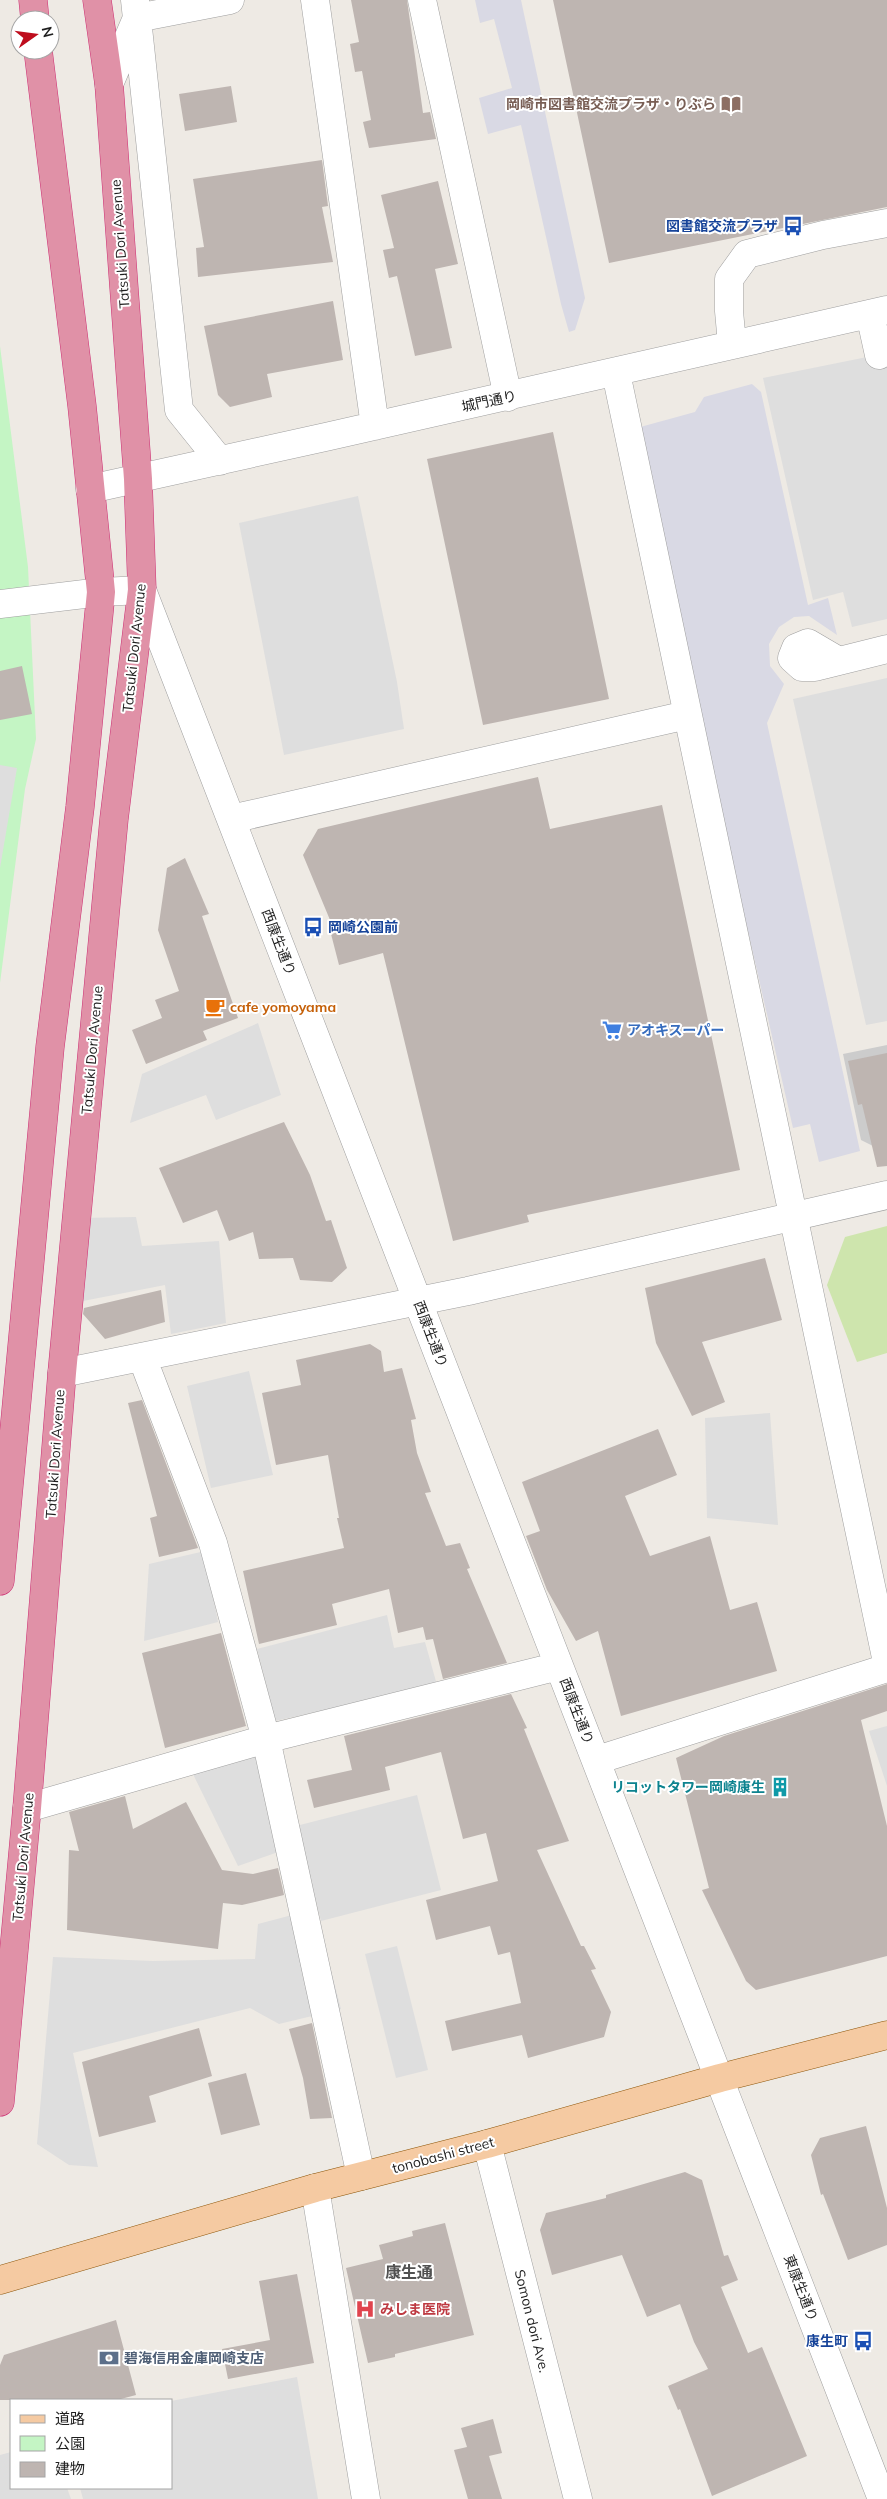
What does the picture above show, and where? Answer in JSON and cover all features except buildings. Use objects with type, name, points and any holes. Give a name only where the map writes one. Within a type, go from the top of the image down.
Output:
[{"type":"highway","name":"Tatsuki Dori Avenue","points":[[0,2102],[28,1808],[62,1373],[114,819],[142,590],[138,479],[109,84],[97,0]]},
{"type":"highway","points":[[0,1581],[50,1047],[80,807],[101,592],[39,60]]},
{"type":"main road","name":"tonobashi street","points":[[0,2280],[314,2188],[487,2144],[720,2078],[887,2035]]},
{"type":"street","points":[[136,9],[230,0]]},
{"type":"street","points":[[315,0],[375,426]]},
{"type":"street","points":[[422,0],[508,397]]},
{"type":"street","points":[[109,84],[136,9]]},
{"type":"street","points":[[136,9],[179,410],[220,460]]},
{"type":"street","points":[[732,344],[729,279],[747,254],[822,235],[887,223]]},
{"type":"street","points":[[878,312],[879,355]]},
{"type":"street","name":"城門通り","points":[[90,489],[616,373],[732,344],[878,312]]},
{"type":"street","points":[[616,373],[792,1218],[887,1662]]},
{"type":"street","points":[[0,604],[101,592],[142,590]]},
{"type":"street","name":"西康生通り","points":[[142,590],[720,2078]]},
{"type":"street","points":[[837,660],[887,649]]},
{"type":"street","points":[[231,819],[687,715]]},
{"type":"street","points":[[62,1373],[418,1301],[887,1195]]},
{"type":"street","points":[[142,1357],[213,1544],[266,1739],[361,2176]]},
{"type":"street","points":[[28,1808],[266,1739],[560,1666]]},
{"type":"street","points":[[596,1760],[887,1668]]},
{"type":"street","name":"東康生通り","points":[[720,2078],[877,2494]]},
{"type":"street","name":"Somon dori Ave.","points":[[487,2144],[578,2499]]},
{"type":"street","points":[[314,2188],[366,2499]]},
{"type":"shaded area","points":[[475,0],[521,0],[585,298],[575,330],[569,332],[521,125],[488,134],[479,98],[512,88],[494,19],[480,23]]},
{"type":"shaded area","points":[[887,353],[887,619],[852,627],[843,592],[813,600],[763,378]]},
{"type":"shaded area","points":[[752,384],[761,392],[808,605],[828,598],[837,635],[809,616],[794,617],[779,627],[769,644],[770,666],[784,684],[767,723],[860,1151],[819,1162],[810,1124],[793,1128],[633,429],[695,412],[704,397]]},
{"type":"shaded area","points":[[358,496],[397,682],[404,729],[284,755],[239,523]]},
{"type":"shaded area","points":[[887,678],[887,1021],[866,1025],[793,699]]},
{"type":"shaded area","points":[[0,765],[17,768],[0,868]]},
{"type":"shaded area","points":[[258,1023],[281,1095],[216,1120],[206,1095],[130,1123],[142,1074]]},
{"type":"shaded area","points":[[887,1045],[887,1153],[861,1140],[843,1054]]},
{"type":"shaded area","points":[[136,1217],[142,1246],[219,1241],[226,1323],[171,1334],[165,1285],[83,1301],[80,1218]]},
{"type":"shaded area","points":[[249,1371],[273,1475],[211,1488],[187,1386]]},
{"type":"shaded area","points":[[770,1413],[778,1525],[707,1518],[705,1418]]},
{"type":"shaded area","points":[[205,1551],[218,1622],[144,1641],[149,1564]]},
{"type":"shaded area","points":[[387,1615],[394,1648],[425,1642],[437,1685],[275,1721],[257,1649]]},
{"type":"shaded area","points":[[887,1726],[887,1786],[869,1731]]},
{"type":"shaded area","points":[[258,1755],[284,1850],[238,1866],[192,1772]]},
{"type":"shaded area","points":[[417,1795],[441,1890],[321,1921],[296,1826]]},
{"type":"shaded area","points":[[315,1909],[341,2009],[279,2024],[250,2008],[73,2053],[98,2167],[69,2165],[37,2144],[53,1957],[153,1961],[255,1959],[258,1924]]},
{"type":"shaded area","points":[[397,1946],[428,2070],[396,2078],[365,1954]]},
{"type":"shaded area","points":[[297,2377],[318,2499],[83,2499],[80,2489],[172,2489],[172,2401]]},
{"type":"shaded area","points":[[10,2452],[10,2489],[67,2489],[71,2499],[0,2499],[0,2455]]},
{"type":"green space","points":[[0,346],[28,567],[36,739],[25,789],[0,983]]},
{"type":"green space","points":[[887,1226],[887,1353],[857,1362],[827,1285],[845,1237]]},
{"type":"place","name":"岡崎市図書館交流プラザ・りぶら","points":[[731,104]]},
{"type":"place","name":"図書館交流プラザ","points":[[793,226]]},
{"type":"place","name":"岡崎公園前","points":[[313,927]]},
{"type":"place","name":"cafe yomoyama","points":[[215,1007]]},
{"type":"place","name":"アオキスーパー","points":[[612,1030]]},
{"type":"place","name":"リコットタワー岡崎康生","points":[[780,1787]]},
{"type":"place","name":"みしま医院","points":[[365,2309]]},
{"type":"place","name":"康生町","points":[[863,2341]]},
{"type":"place","name":"碧海信用金庫岡崎支店","points":[[109,2358]]},
{"type":"district","name":"康生通","points":[[409,2272]]}]
